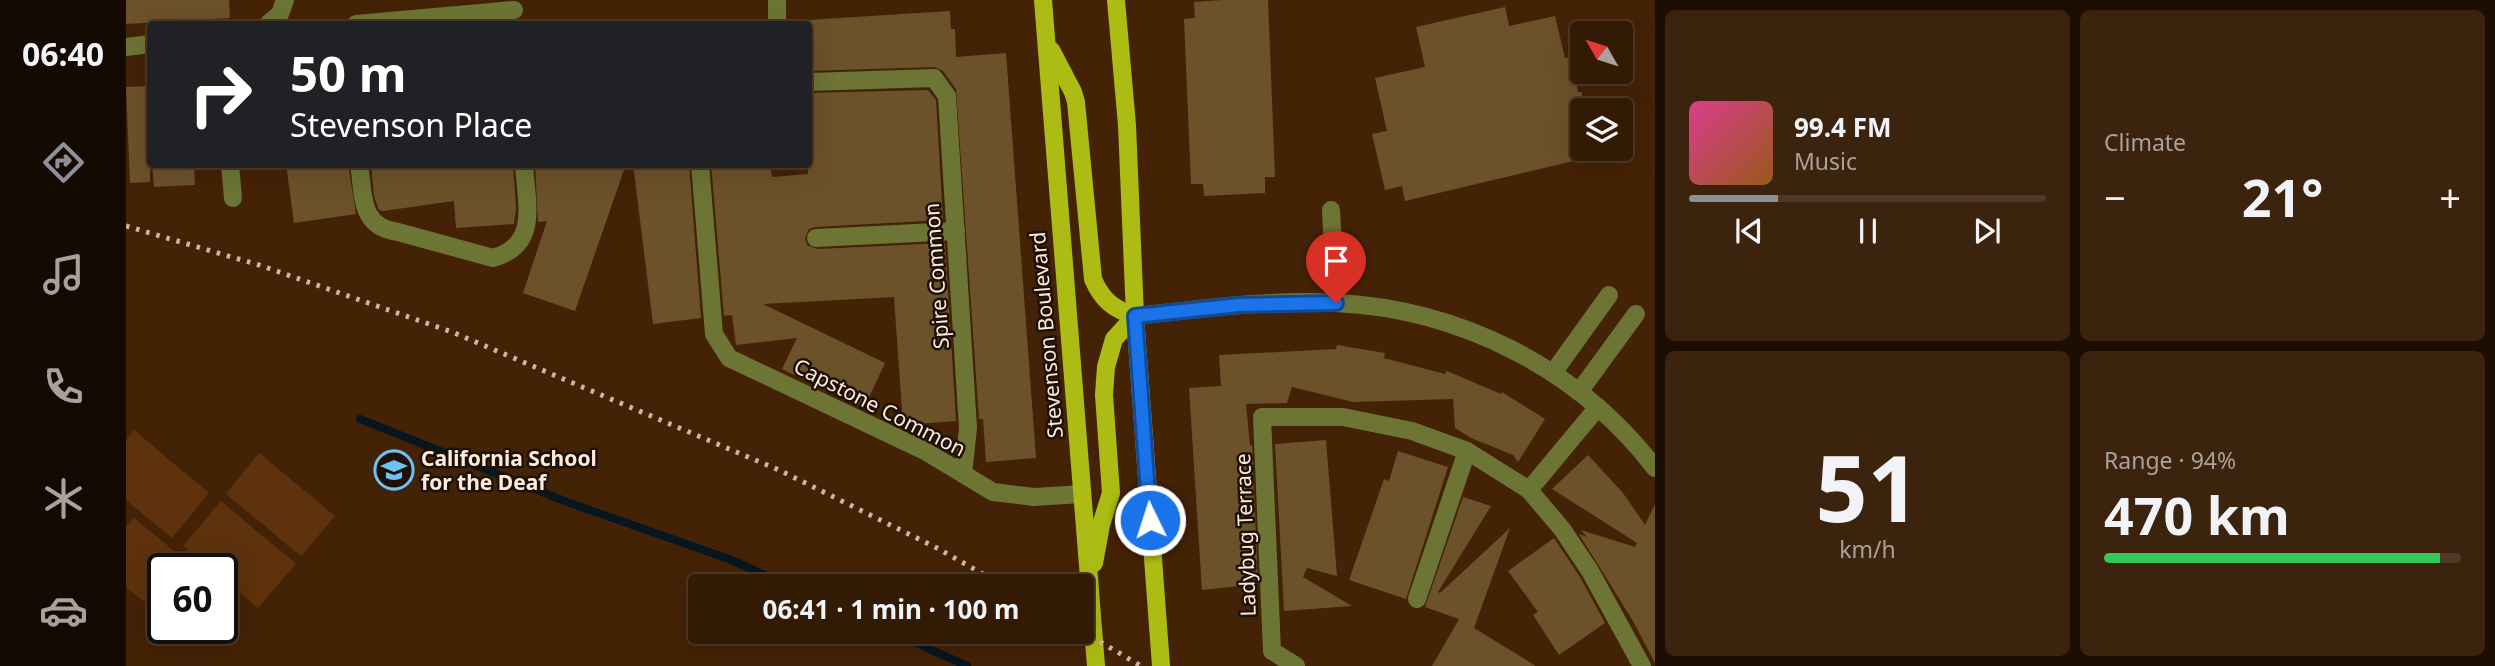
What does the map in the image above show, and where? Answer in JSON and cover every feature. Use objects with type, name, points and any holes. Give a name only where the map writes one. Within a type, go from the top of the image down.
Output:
[{"type":"main road","name":"Stevenson Boulevard","points":[[1043,0],[1088,574]]},
{"type":"main road","points":[[1116,0],[1128,125],[1135,316],[1161,666]]},
{"type":"main road","points":[[1045,33],[1053,57],[1076,102],[1093,279],[1099,294],[1110,306],[1135,316]]},
{"type":"main road","points":[[1093,574],[1101,525],[1111,493],[1104,396],[1106,367],[1114,339],[1135,316]]},
{"type":"main road","name":"Stevenson Boulevard","points":[[1094,643],[1096,666]]},
{"type":"street","points":[[272,21],[280,14],[285,0]]},
{"type":"street","points":[[777,21],[778,0]]},
{"type":"street","points":[[396,21],[515,12]]},
{"type":"street","points":[[126,47],[147,44]]},
{"type":"street","name":"Spire Common","points":[[812,82],[934,78],[947,96],[968,428],[963,474]]},
{"type":"street","points":[[230,168],[233,198]]},
{"type":"street","points":[[360,168],[366,212],[372,223],[384,230],[493,258],[505,255],[515,248],[525,235],[527,222],[524,168]]},
{"type":"street","name":"Capstone Common","points":[[700,168],[714,334],[729,358],[925,451],[993,492],[1034,497],[1082,494]]},
{"type":"street","points":[[1331,210],[1336,303]]},
{"type":"street","points":[[816,239],[956,231]]},
{"type":"street","points":[[1553,373],[1609,295]]},
{"type":"street","points":[[1135,316],[1250,304],[1336,303],[1381,307],[1448,323],[1510,348],[1579,391],[1631,440],[1655,468]]},
{"type":"street","points":[[1579,391],[1636,314]]},
{"type":"street","points":[[1529,490],[1598,407]]},
{"type":"street","name":"Ladybug Terrace","points":[[1296,666],[1272,651],[1262,417],[1343,417],[1412,431],[1467,451]]},
{"type":"street","points":[[1417,599],[1467,451],[1529,490],[1562,529],[1590,571],[1642,666]]},
{"type":"shaded area","points":[[134,430],[209,493],[172,538],[126,500],[126,440]]},
{"type":"shaded area","points":[[259,453],[335,516],[301,556],[226,494]]},
{"type":"shaded area","points":[[221,501],[296,564],[258,608],[238,591],[238,553],[192,553],[183,546]]},
{"type":"shaded area","points":[[134,518],[177,553],[147,553],[147,604],[126,587],[126,527]]},
{"type":"building","points":[[126,0],[229,0],[230,18],[126,24]]},
{"type":"building","points":[[1268,0],[1275,177],[1265,177],[1265,193],[1204,196],[1203,184],[1191,184],[1184,19],[1195,18],[1194,2]]},
{"type":"building","points":[[1505,7],[1509,26],[1555,16],[1565,58],[1570,57],[1570,84],[1576,84],[1578,92],[1582,92],[1582,98],[1570,98],[1570,161],[1574,161],[1405,201],[1402,186],[1385,190],[1372,134],[1387,131],[1375,78],[1425,67],[1416,27]]},
{"type":"building","points":[[950,11],[951,29],[955,29],[956,57],[1006,53],[1036,458],[986,462],[983,419],[979,419],[956,89],[943,71],[934,67],[812,71],[812,21],[808,20]]},
{"type":"building","points":[[147,86],[147,168],[150,168],[150,182],[130,183],[126,87]]},
{"type":"building","points":[[928,90],[936,100],[943,220],[815,227],[809,229],[805,238],[807,245],[817,249],[945,243],[956,421],[903,425],[894,297],[763,304],[885,363],[864,408],[782,369],[797,338],[736,345],[732,315],[724,316],[711,168],[771,168],[772,177],[808,174],[808,168],[812,168],[812,93]]},
{"type":"building","points":[[152,168],[194,168],[195,185],[154,187]]},
{"type":"building","points":[[287,168],[349,168],[356,214],[294,223]]},
{"type":"building","points":[[371,168],[513,168],[516,208],[514,224],[456,228],[454,201],[383,211],[379,210],[374,196]]},
{"type":"building","points":[[535,168],[625,168],[575,311],[523,293],[547,221],[538,222]]},
{"type":"building","points":[[634,168],[689,168],[701,318],[653,324]]},
{"type":"building","points":[[1337,345],[1385,353],[1384,358],[1445,374],[1447,371],[1501,394],[1502,392],[1545,419],[1518,462],[1513,455],[1471,438],[1455,428],[1453,399],[1353,402],[1292,387],[1287,403],[1246,404],[1252,445],[1258,584],[1202,590],[1189,388],[1221,386],[1219,355],[1336,349]]},
{"type":"building","points":[[1326,440],[1337,576],[1307,568],[1303,577],[1352,606],[1284,611],[1275,444]]},
{"type":"building","points":[[1398,451],[1448,467],[1406,599],[1349,580],[1384,479],[1389,481]]},
{"type":"building","points":[[1588,455],[1623,493],[1645,525],[1655,504],[1655,663],[1633,621],[1579,534],[1587,537],[1581,530],[1635,547],[1637,543],[1552,489]]},
{"type":"building","points":[[1463,497],[1491,506],[1438,592],[1510,528],[1474,628],[1536,666],[1432,666],[1459,619],[1425,607]]},
{"type":"building","points":[[1554,538],[1580,577],[1605,623],[1559,655],[1533,615],[1538,612],[1508,571]]},
{"type":"waterway","points":[[360,419],[567,502],[729,559],[762,574]]},
{"type":"waterway","points":[[918,644],[967,666]]},
{"type":"railway","points":[[126,226],[259,265],[452,332],[779,470],[937,548],[983,574]]},
{"type":"railway","points":[[1094,638],[1141,666]]},
{"type":"place","name":"California School for the Deaf","points":[[394,470]]},
{"type":"route","points":[[1150,520],[1135,316],[1239,305],[1336,303]]}]
